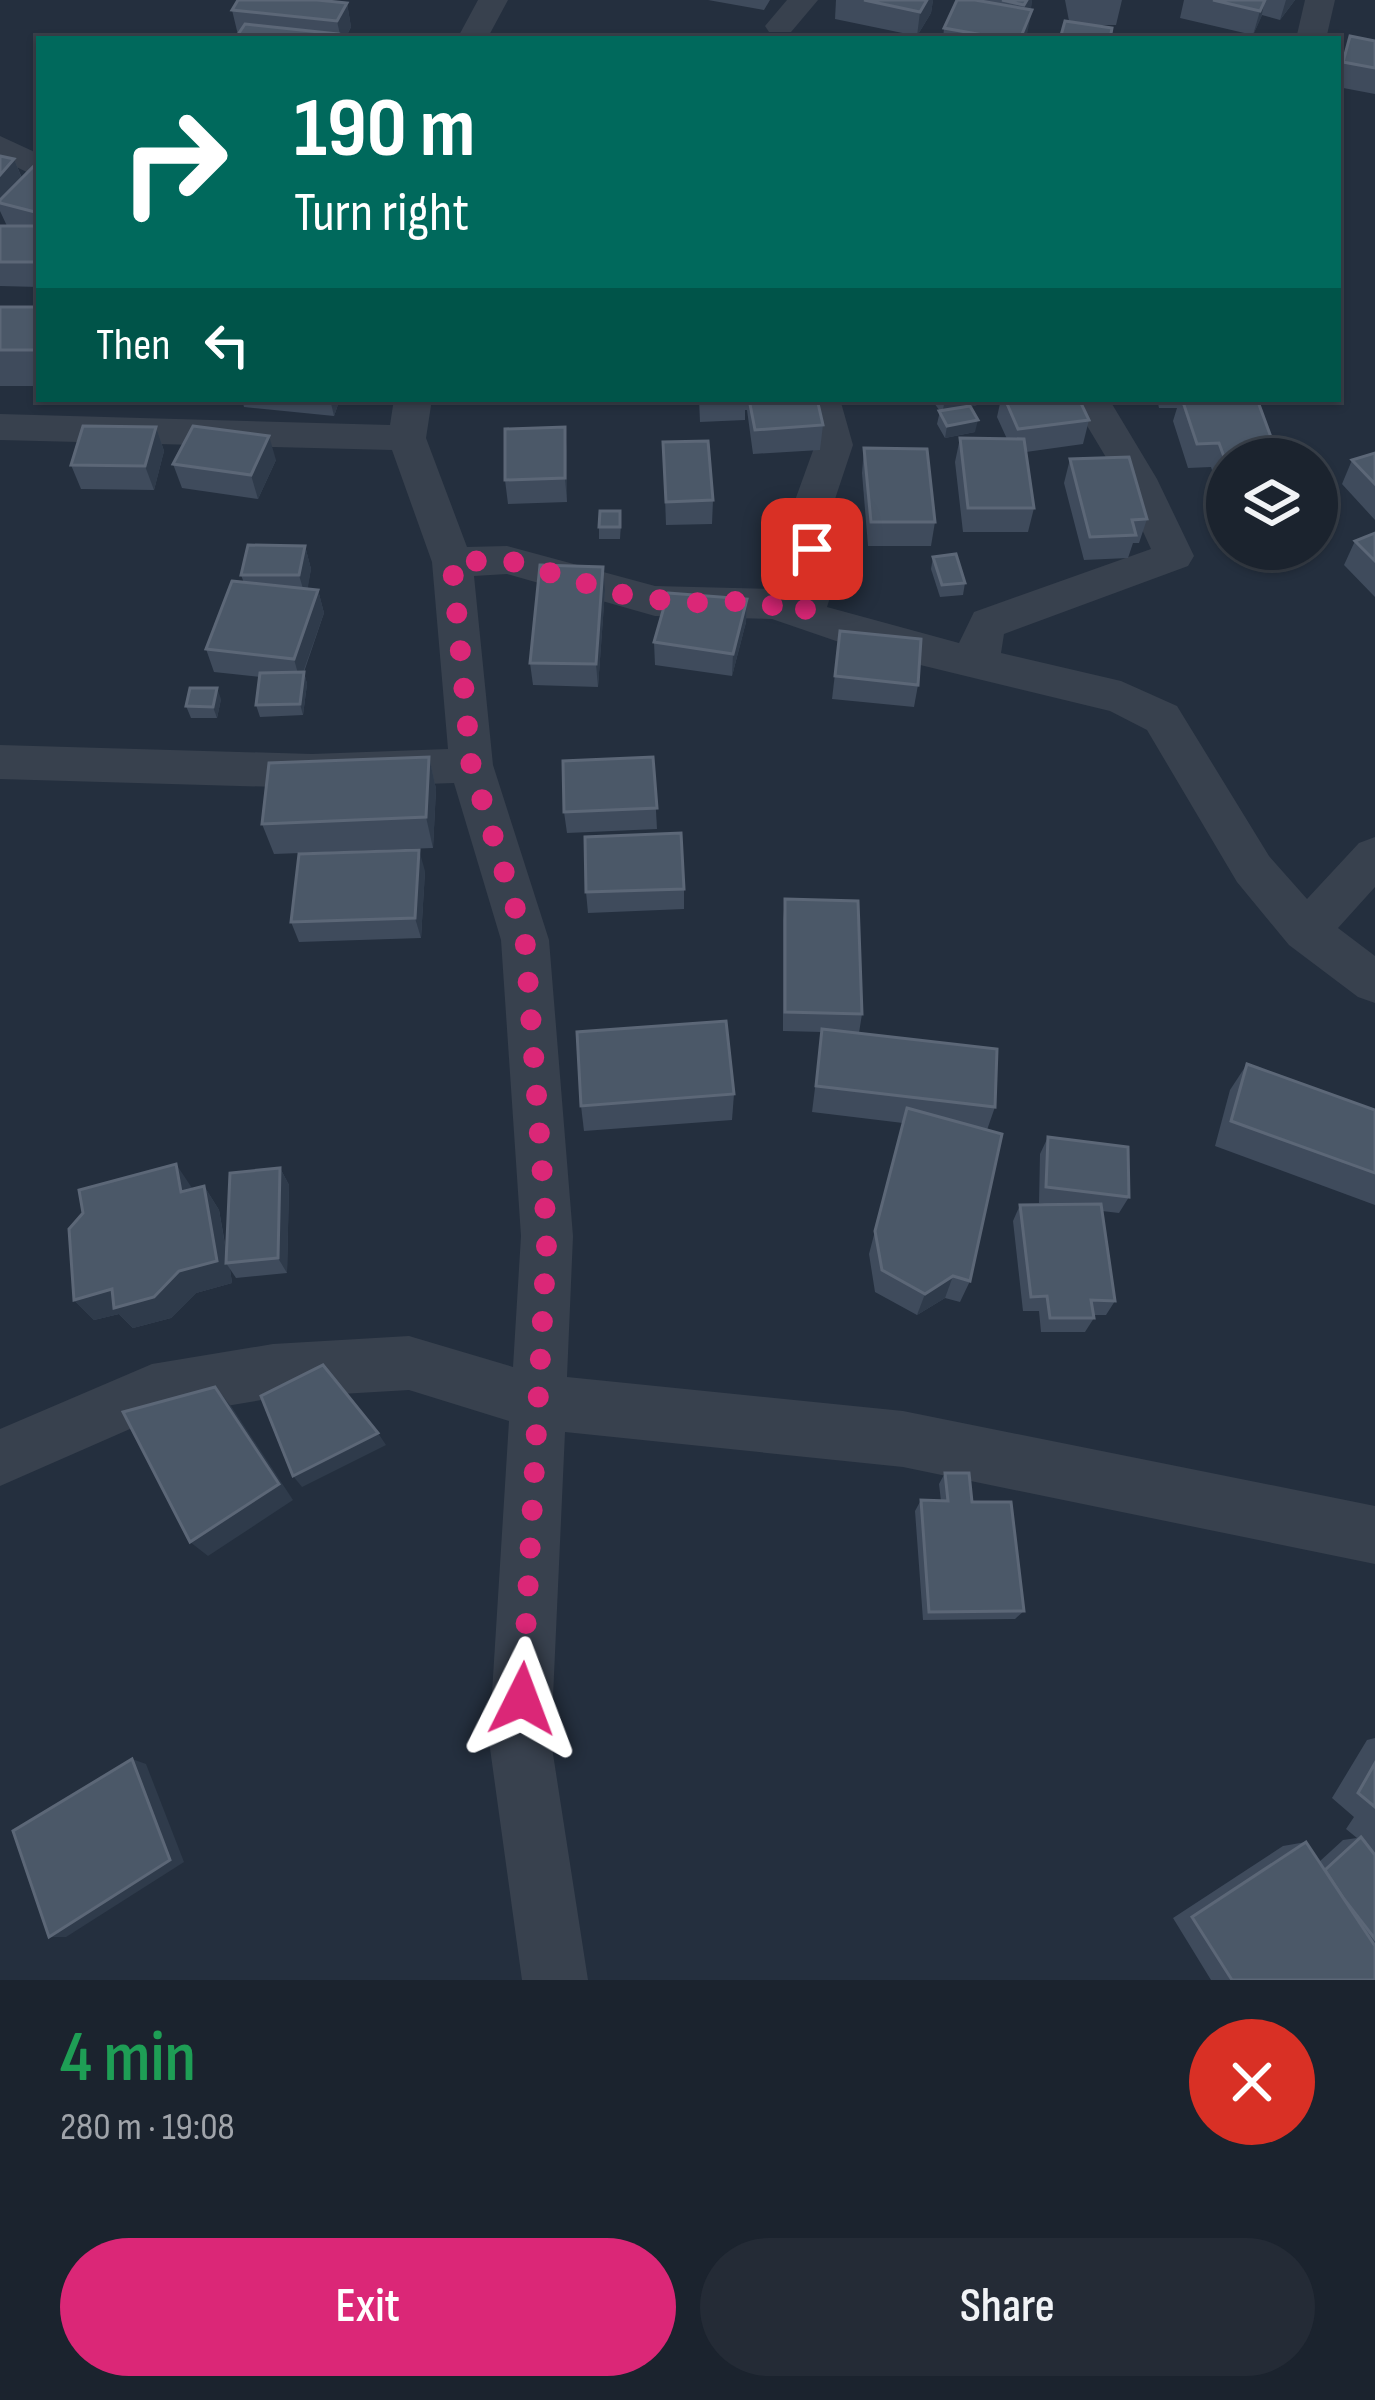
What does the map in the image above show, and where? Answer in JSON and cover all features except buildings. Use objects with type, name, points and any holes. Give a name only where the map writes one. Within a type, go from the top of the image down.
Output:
[{"type":"street","points":[[474,36],[493,0]]},
{"type":"street","points":[[781,26],[803,0]]},
{"type":"street","points":[[1312,36],[1320,0]]},
{"type":"street","points":[[0,146],[36,166]]},
{"type":"street","points":[[413,402],[407,438],[452,562],[471,764],[525,940],[547,1236],[520,1741],[554,1980]]},
{"type":"street","points":[[804,614],[814,581],[809,517],[835,445],[822,402]]},
{"type":"street","points":[[981,664],[980,639],[989,623],[1174,556],[1138,479],[1092,402]]},
{"type":"street","points":[[0,427],[407,438]]},
{"type":"street","points":[[452,562],[507,560],[628,596],[687,603],[756,601],[871,638],[1121,697],[1162,718],[1253,869],[1306,931],[1375,983]]},
{"type":"street","points":[[0,762],[311,771],[471,764]]},
{"type":"street","points":[[1306,931],[1375,856]]},
{"type":"street","points":[[0,1458],[152,1391],[273,1371],[410,1363],[538,1402],[903,1439],[1375,1535]]},
{"type":"route","points":[[522,1699],[547,1236],[525,940],[471,764],[452,562],[507,560],[655,601],[756,601],[804,614],[814,581],[812,549]]}]
